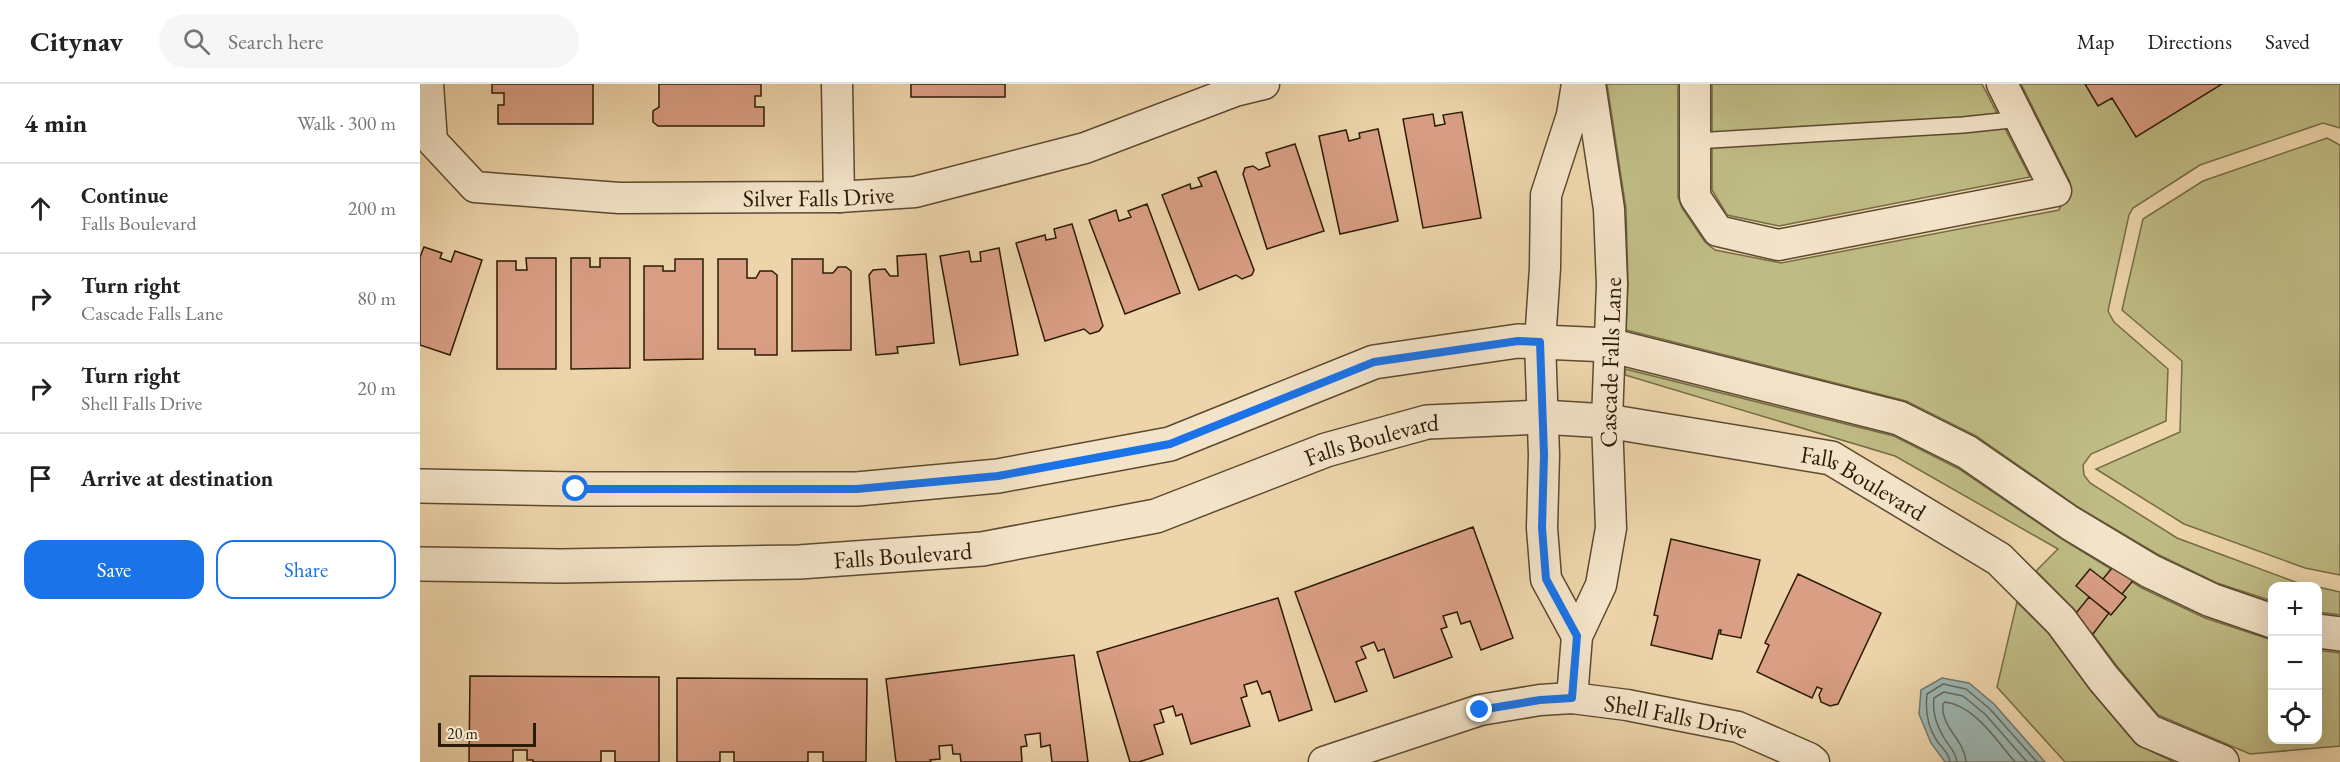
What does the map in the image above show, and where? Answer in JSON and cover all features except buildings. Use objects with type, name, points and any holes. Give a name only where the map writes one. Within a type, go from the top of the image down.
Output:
[{"type":"street","name":"Silver Falls Drive","points":[[428,84],[432,141],[475,187],[619,198],[839,197],[915,192],[1085,148],[1235,91],[1264,84]]},
{"type":"street","points":[[837,84],[839,197]]},
{"type":"street","points":[[1577,84],[1572,115],[1546,195],[1545,268],[1540,342],[1544,455],[1542,528],[1546,579],[1577,636]]},
{"type":"street","name":"Cascade Falls Lane","points":[[1572,698],[1577,636],[1601,585],[1611,528],[1607,421],[1611,284],[1609,209],[1590,84]]},
{"type":"street","points":[[1695,84],[1695,197],[1718,231],[1778,245],[2056,191],[2002,84]]},
{"type":"street","points":[[420,486],[576,489],[857,489],[998,476],[1170,444],[1374,362],[1518,341],[1609,345],[1899,418],[1967,452],[2070,523],[2150,571],[2211,600],[2268,620]]},
{"type":"street","name":"Falls Boulevard","points":[[420,564],[561,566],[799,562],[982,549],[1156,516],[1326,450],[1427,422],[1542,417],[1607,421],[1831,458],[1999,559],[2061,621],[2103,678],[2148,731],[2222,762]]},
{"type":"street","points":[[2322,632],[2340,634]]},
{"type":"street","name":"Shell Falls Drive","points":[[1323,762],[1480,710],[1540,700],[1572,698],[1627,705],[1737,727],[1814,762]]},
{"type":"lane","points":[[1695,141],[1963,125],[2020,119]]},
{"type":"shaded area","points":[[1607,84],[1678,84],[1678,197],[1682,208],[1705,242],[1715,250],[1781,263],[2059,210],[2070,182],[2021,84],[2340,84],[2340,128],[2323,123],[2200,165],[2133,208],[2129,215],[2108,311],[2114,322],[2168,369],[2166,421],[2091,454],[2083,465],[2084,475],[2090,483],[2177,538],[2296,582],[2268,582],[2268,600],[2217,583],[2157,554],[2078,507],[1976,436],[1906,401],[1626,330],[1628,284],[1626,209]]},
{"type":"shaded area","points":[[1712,84],[1982,84],[2030,177],[1779,226],[1727,215],[1712,190]]},
{"type":"shaded area","points":[[2327,138],[2340,145],[2340,575],[2305,568],[2184,524],[2096,469],[2180,432],[2182,361],[2122,310],[2143,219],[2203,181]]},
{"type":"shaded area","points":[[1625,369],[1894,436],[1959,469],[2062,539],[2142,588],[2205,618],[2268,639],[2268,744],[2322,744],[2322,651],[2340,653],[2340,746],[2250,754],[2158,715],[2116,665],[2074,609],[2036,571],[2058,549],[1895,456],[1625,375]]},
{"type":"shaded area","points":[[2322,588],[2340,592],[2340,615],[2322,613]]},
{"type":"shaded area","points":[[2017,602],[2049,634],[2091,691],[2136,744],[2174,762],[2065,762],[1997,687]]},
{"type":"water","points":[[1942,678],[1969,683],[1994,704],[2045,762],[1945,762],[1931,743],[1919,714],[1921,690]]},
{"type":"route","points":[[576,489],[857,489],[998,476],[1170,444],[1374,362],[1518,341],[1540,342],[1544,455],[1542,528],[1546,579],[1577,636],[1572,698],[1540,700],[1480,710]]}]
